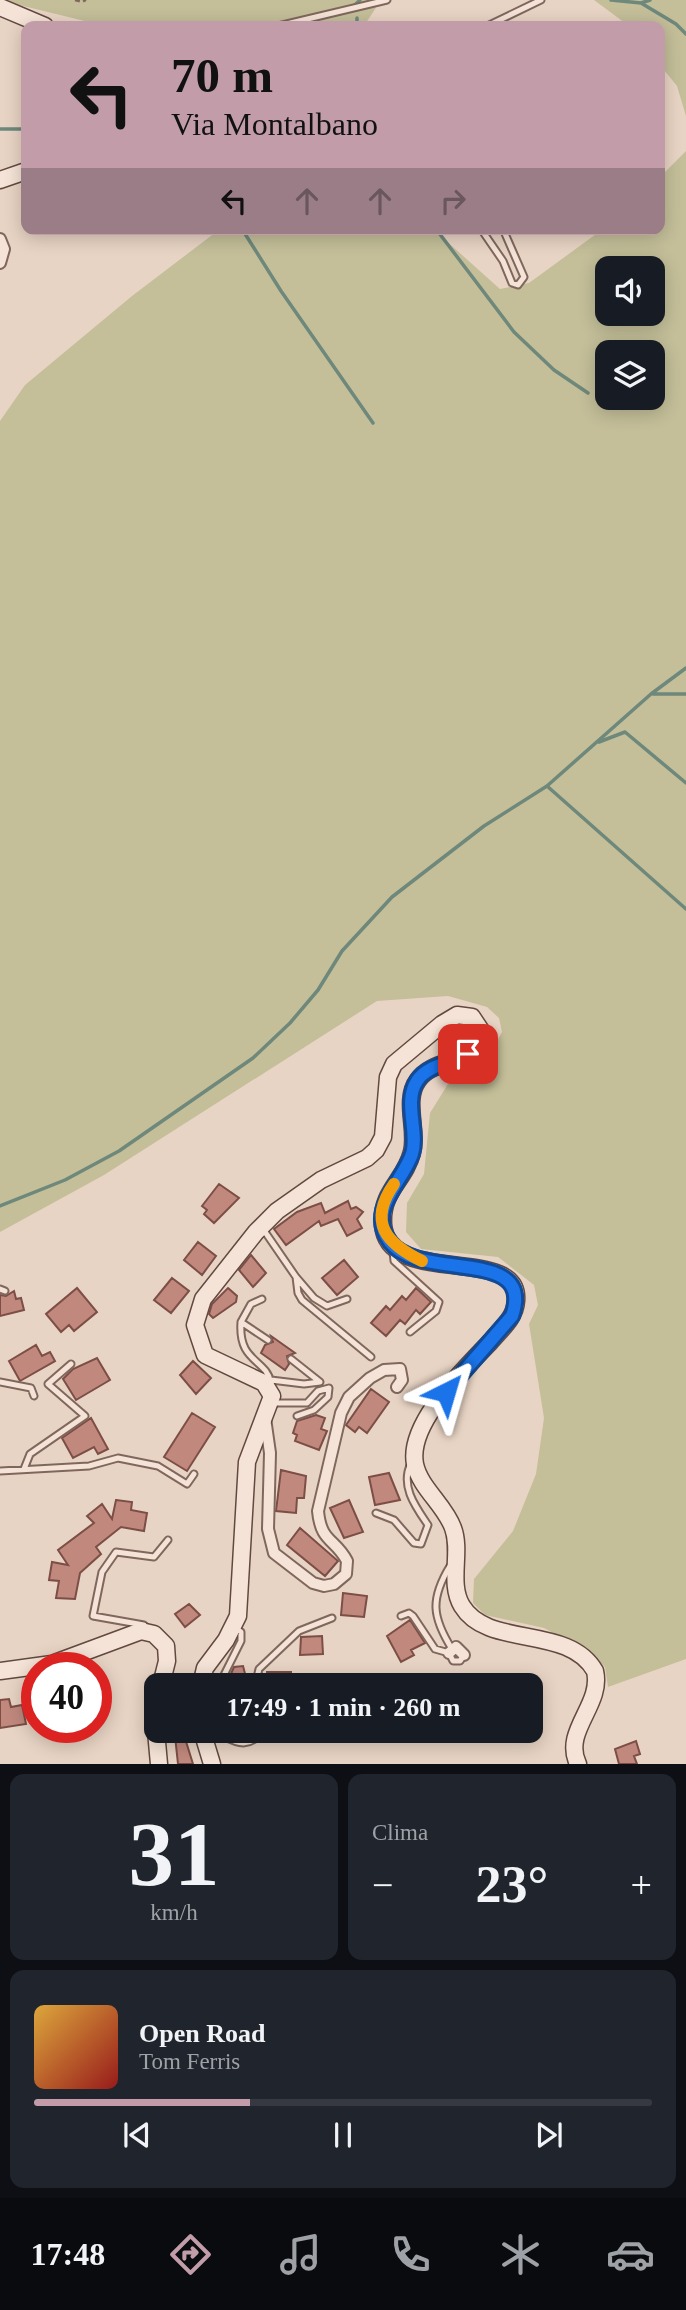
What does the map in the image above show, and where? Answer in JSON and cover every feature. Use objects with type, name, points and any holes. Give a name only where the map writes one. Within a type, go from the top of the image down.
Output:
[{"type":"street","points":[[9,11],[33,21]]},
{"type":"street","points":[[0,180],[21,173]]},
{"type":"street","points":[[0,239],[4,249],[0,263]]},
{"type":"street","points":[[397,1387],[402,1380],[400,1369],[384,1370],[370,1378],[349,1397],[341,1413],[318,1511],[319,1525],[326,1539],[347,1561],[346,1574],[334,1584],[324,1586],[313,1583],[274,1553],[268,1529],[269,1398],[259,1380],[234,1371],[205,1355],[195,1325],[203,1299],[262,1226],[286,1204],[321,1180],[367,1158],[376,1150],[383,1137],[388,1077],[394,1064],[450,1018],[457,1015],[472,1017],[482,1032],[477,1046],[458,1060],[430,1069],[415,1083],[412,1092],[412,1153],[384,1202],[383,1226],[393,1245],[433,1264],[481,1268],[494,1272],[509,1282],[516,1297],[512,1316],[431,1411],[415,1454],[418,1472],[453,1528],[458,1597],[472,1619],[492,1628],[557,1644],[591,1664],[597,1688],[575,1737],[573,1746],[578,1764]]},
{"type":"street","points":[[205,1673],[211,1657],[234,1627],[240,1601],[247,1462],[269,1398]]},
{"type":"street","points":[[0,1671],[52,1664],[128,1633],[149,1633],[161,1638],[168,1651],[163,1673]]},
{"type":"street","points":[[450,1651],[460,1648],[464,1655]]},
{"type":"street","points":[[157,1743],[159,1764]]},
{"type":"street","points":[[206,1743],[212,1764]]},
{"type":"lane","points":[[299,21],[387,0]]},
{"type":"lane","points":[[497,21],[541,0]]},
{"type":"lane","points":[[485,235],[503,261],[512,283],[518,285],[524,277],[506,235]]},
{"type":"lane","points":[[262,1226],[296,1277],[314,1298],[327,1306],[347,1298]]},
{"type":"lane","points":[[393,1245],[394,1261],[439,1302],[436,1311],[410,1332]]},
{"type":"lane","points":[[296,1277],[298,1293],[302,1300],[371,1357]]},
{"type":"lane","points":[[262,1299],[251,1304],[241,1322],[242,1345],[269,1398]]},
{"type":"lane","points":[[241,1322],[268,1340]]},
{"type":"lane","points":[[269,1398],[304,1384],[320,1382],[291,1359]]},
{"type":"lane","points":[[24,1469],[30,1454],[85,1416],[48,1384],[71,1364]]},
{"type":"lane","points":[[0,1382],[31,1388],[34,1396]]},
{"type":"lane","points":[[269,1398],[307,1404],[318,1391],[329,1388],[328,1397],[314,1410],[297,1416]]},
{"type":"lane","points":[[376,1513],[394,1520],[414,1543],[421,1544],[428,1525],[415,1506],[405,1476],[415,1454]]},
{"type":"lane","points":[[0,1471],[89,1466],[118,1458],[158,1466],[187,1484],[194,1474]]},
{"type":"lane","points":[[149,1633],[152,1627],[136,1622],[93,1616],[102,1572],[116,1552],[154,1557],[168,1540]]},
{"type":"lane","points":[[401,1616],[409,1613],[413,1616],[435,1649],[450,1651],[433,1608],[440,1584],[456,1558]]},
{"type":"lane","points":[[258,1673],[299,1631],[331,1618]]},
{"type":"lane","points":[[225,1673],[241,1641],[242,1632],[234,1627]]},
{"type":"path","points":[[75,0],[86,0]]},
{"type":"shaded area","points":[[8,0],[381,0],[367,21],[85,21]]},
{"type":"shaded area","points":[[594,0],[686,0],[686,116],[677,86],[665,71],[665,21],[622,21]]},
{"type":"shaded area","points":[[686,151],[686,1659],[608,1687],[605,1667],[592,1654],[544,1628],[485,1615],[473,1603],[474,1579],[513,1531],[536,1474],[544,1418],[529,1324],[538,1305],[534,1285],[498,1257],[421,1249],[406,1232],[407,1203],[424,1174],[430,1113],[448,1084],[482,1068],[502,1032],[499,1018],[487,1007],[448,996],[377,1001],[104,1175],[0,1232],[0,421],[25,385],[132,296],[212,235],[440,235],[500,289],[529,283],[595,235],[665,235],[665,172]]},
{"type":"building","points":[[219,1184],[239,1198],[214,1223],[204,1214],[207,1210],[202,1206]]},
{"type":"building","points":[[348,1201],[351,1209],[356,1207],[363,1212],[357,1219],[362,1228],[347,1236],[338,1219],[321,1226],[319,1221],[286,1245],[274,1229],[297,1212],[321,1203],[325,1213]]},
{"type":"building","points":[[198,1242],[216,1256],[202,1275],[184,1260]]},
{"type":"building","points":[[251,1255],[266,1273],[253,1287],[239,1270]]},
{"type":"building","points":[[344,1260],[358,1277],[337,1295],[322,1278]]},
{"type":"building","points":[[172,1278],[189,1291],[171,1313],[154,1300]]},
{"type":"building","points":[[77,1288],[97,1312],[74,1331],[69,1325],[61,1332],[46,1314]]},
{"type":"building","points":[[228,1288],[237,1296],[236,1302],[213,1318],[209,1314],[212,1304]]},
{"type":"building","points":[[416,1288],[431,1302],[420,1314],[416,1310],[405,1324],[400,1320],[386,1336],[371,1323],[386,1306],[390,1310],[402,1296],[406,1300]]},
{"type":"building","points":[[14,1291],[16,1299],[21,1298],[24,1310],[0,1316],[0,1295],[6,1296]]},
{"type":"building","points":[[271,1336],[295,1353],[287,1356],[289,1364],[285,1370],[261,1353],[265,1345],[273,1342]]},
{"type":"building","points":[[36,1345],[42,1356],[50,1352],[55,1361],[20,1381],[9,1361]]},
{"type":"building","points":[[97,1358],[110,1380],[76,1400],[63,1379],[73,1369]]},
{"type":"building","points":[[193,1361],[211,1378],[196,1394],[180,1375]]},
{"type":"building","points":[[371,1389],[389,1402],[367,1433],[359,1427],[355,1432],[346,1425]]},
{"type":"building","points":[[192,1413],[215,1427],[187,1471],[164,1457]]},
{"type":"building","points":[[316,1415],[325,1418],[321,1429],[327,1431],[319,1450],[295,1441],[297,1435],[293,1433],[297,1421]]},
{"type":"building","points":[[91,1418],[108,1449],[98,1454],[94,1447],[73,1458],[62,1438]]},
{"type":"building","points":[[281,1470],[306,1476],[304,1498],[297,1498],[296,1513],[276,1511]]},
{"type":"building","points":[[389,1473],[400,1500],[375,1505],[369,1477]]},
{"type":"building","points":[[116,1500],[132,1502],[131,1510],[147,1513],[144,1531],[121,1527],[96,1547],[101,1554],[80,1573],[75,1599],[56,1598],[59,1581],[49,1580],[52,1562],[68,1565],[58,1550],[94,1523],[87,1516],[102,1504],[112,1519]]},
{"type":"building","points":[[349,1500],[363,1532],[344,1538],[330,1508]]},
{"type":"building","points":[[300,1528],[338,1561],[325,1576],[287,1545]]},
{"type":"building","points":[[343,1593],[367,1596],[364,1617],[341,1615]]},
{"type":"building","points":[[189,1604],[200,1615],[185,1627],[175,1614]]},
{"type":"building","points":[[410,1620],[425,1643],[411,1650],[414,1655],[401,1662],[387,1636]]},
{"type":"building","points":[[322,1636],[323,1654],[300,1655],[301,1637]]},
{"type":"building","points":[[243,1666],[245,1673],[231,1673],[234,1667]]},
{"type":"building","points":[[9,1699],[11,1707],[21,1705],[21,1725],[0,1728],[0,1700]]},
{"type":"building","points":[[636,1741],[640,1754],[634,1756],[637,1764],[619,1764],[615,1749]]},
{"type":"building","points":[[176,1743],[186,1743],[193,1764],[178,1764]]},
{"type":"waterway","points":[[354,6],[360,0]]},
{"type":"waterway","points":[[611,0],[641,3],[650,0]]},
{"type":"waterway","points":[[641,3],[676,24],[686,34]]},
{"type":"waterway","points":[[0,129],[21,129]]},
{"type":"waterway","points":[[246,235],[281,291],[373,423]]},
{"type":"waterway","points":[[441,235],[514,332],[554,370],[588,393]]},
{"type":"waterway","points":[[0,1206],[65,1180],[119,1151],[253,1058],[290,1023],[318,990],[342,951],[392,897],[484,826],[547,786],[651,694],[686,668]]},
{"type":"waterway","points":[[653,694],[686,694]]},
{"type":"waterway","points":[[599,742],[625,732],[686,783]]},
{"type":"waterway","points":[[547,786],[686,909]]},
{"type":"slow traffic","points":[[394,1184],[384,1202],[384,1232],[393,1245],[422,1261]]},
{"type":"route","points":[[446,1392],[512,1316],[516,1305],[514,1289],[494,1272],[466,1266],[433,1264],[403,1252],[388,1240],[384,1232],[383,1216],[388,1192],[408,1164],[412,1153],[412,1092],[415,1083],[430,1069],[468,1054]]}]
